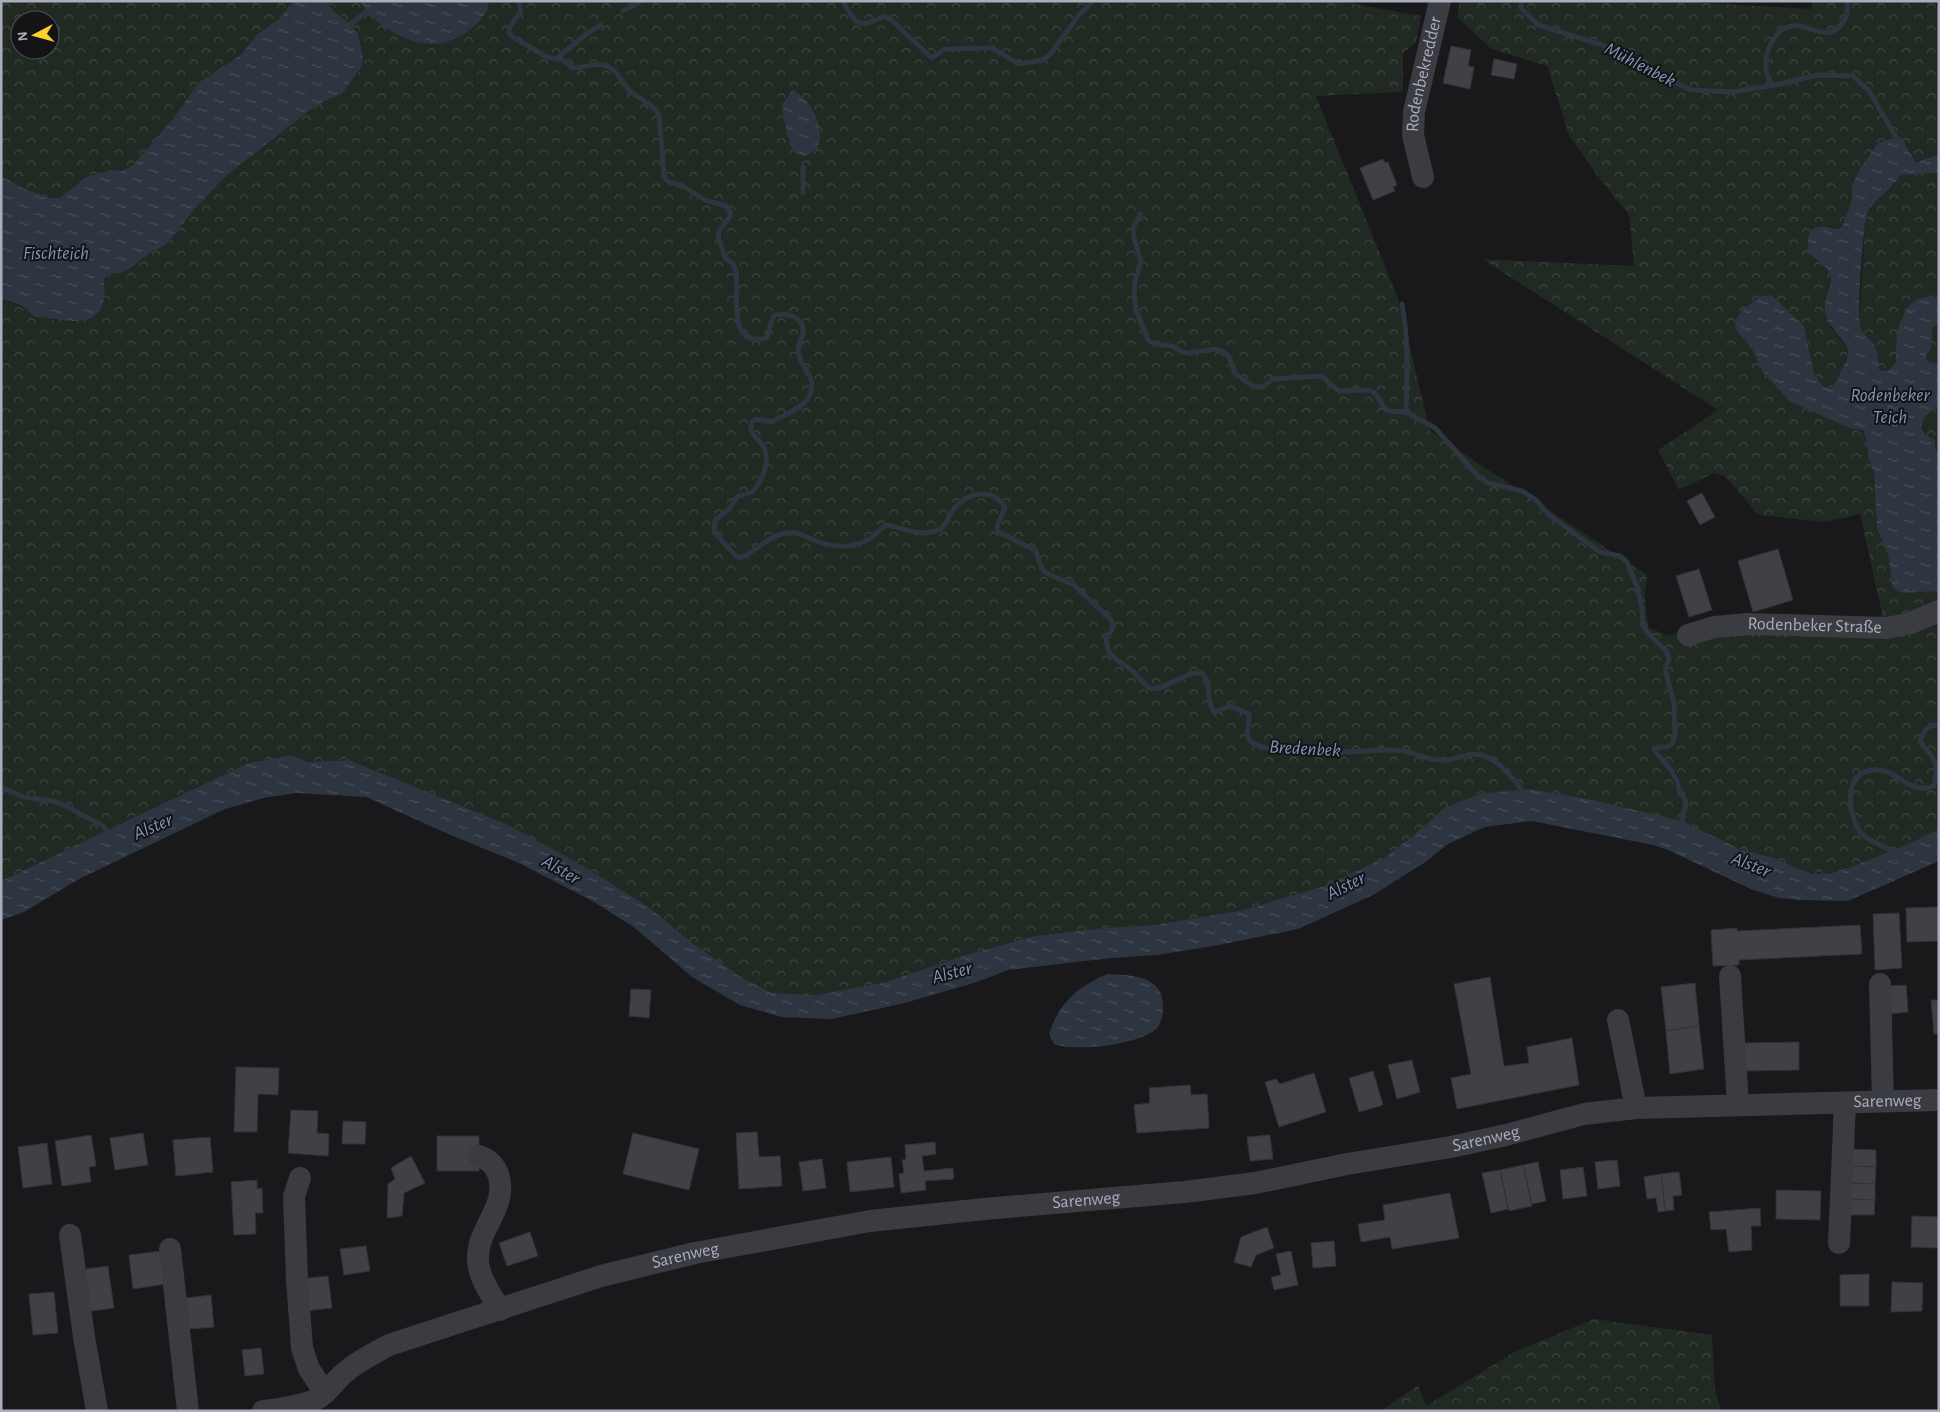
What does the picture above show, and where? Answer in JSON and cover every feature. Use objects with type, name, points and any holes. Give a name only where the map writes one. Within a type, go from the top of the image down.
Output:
[{"type":"street","name":"Rodenbekredder","points":[[1423,177],[1413,134],[1414,112],[1440,1]]},
{"type":"street","name":"Rodenbeker Straße","points":[[1688,635],[1714,627],[1749,624],[1886,628],[1908,624],[1939,611]]},
{"type":"street","points":[[1730,976],[1738,1105]]},
{"type":"street","points":[[1880,984],[1883,1101]]},
{"type":"street","points":[[1618,1020],[1636,1108]]},
{"type":"street","name":"Sarenweg","points":[[316,1401],[342,1374],[362,1359],[389,1345],[601,1276],[695,1253],[870,1221],[1185,1192],[1255,1183],[1470,1143],[1584,1114],[1636,1108],[1939,1100]]},
{"type":"street","points":[[1840,1243],[1844,1103]]},
{"type":"street","points":[[479,1156],[488,1159],[495,1167],[500,1180],[501,1192],[497,1208],[479,1247],[478,1266],[500,1310]]},
{"type":"street","points":[[263,1411],[316,1401],[302,1348],[297,1280],[294,1196],[300,1178]]},
{"type":"street","points":[[70,1235],[84,1337],[97,1411]]},
{"type":"street","points":[[170,1249],[188,1411]]},
{"type":"green space","points":[[1,1],[293,1],[280,18],[256,35],[242,54],[198,83],[172,120],[132,166],[122,171],[110,170],[86,177],[59,198],[51,198],[27,190],[1,176]]},
{"type":"green space","points":[[325,1],[489,7],[489,1],[1339,1],[1421,16],[1416,43],[1403,53],[1403,92],[1316,96],[1398,298],[1430,431],[1647,575],[1645,597],[1648,627],[1669,636],[1708,620],[1879,619],[1882,613],[1860,514],[1824,522],[1758,515],[1726,477],[1714,473],[1679,490],[1658,450],[1718,410],[1482,259],[1634,266],[1629,215],[1597,175],[1569,135],[1547,66],[1491,49],[1457,17],[1460,1],[1670,1],[1811,9],[1813,1],[1935,1],[1939,10],[1939,154],[1917,162],[1911,156],[1879,143],[1859,170],[1852,186],[1852,198],[1843,225],[1838,229],[1828,226],[1810,255],[1827,267],[1831,277],[1831,284],[1825,300],[1831,328],[1848,348],[1845,364],[1833,387],[1827,388],[1822,385],[1814,373],[1804,326],[1787,310],[1736,330],[1752,349],[1762,371],[1790,402],[1850,427],[1863,430],[1868,457],[1874,473],[1877,527],[1888,554],[1892,584],[1904,593],[1939,591],[1939,829],[1904,846],[1853,866],[1829,874],[1812,874],[1774,858],[1740,849],[1682,821],[1593,800],[1530,789],[1484,793],[1415,834],[1384,858],[1324,886],[1243,910],[1154,925],[1104,928],[1034,936],[962,956],[886,982],[816,995],[772,993],[739,976],[695,945],[647,906],[582,865],[414,787],[349,760],[308,762],[291,755],[248,763],[1,881],[1,298],[26,309],[35,317],[56,321],[105,285],[104,279],[110,274],[121,273],[166,245],[195,209],[227,175],[313,108],[342,94],[362,66],[363,58],[357,32],[351,24],[338,15]]},
{"type":"green space","points":[[1939,173],[1939,297],[1935,296],[1902,314],[1896,345],[1896,362],[1888,371],[1879,370],[1871,341],[1863,334],[1859,325],[1867,214],[1880,196],[1893,187],[1900,175]]},
{"type":"green space","points":[[1939,324],[1939,364],[1927,361],[1926,355],[1932,345],[1932,327]]},
{"type":"green space","points":[[1939,408],[1939,454],[1924,430],[1923,421],[1927,414]]},
{"type":"green space","points":[[1594,1319],[1712,1335],[1715,1390],[1721,1411],[1380,1411],[1418,1385],[1426,1406],[1516,1351]]},
{"type":"water","name":"Fischteich","points":[[293,1],[325,1],[338,15],[351,24],[357,32],[363,58],[362,66],[342,94],[313,108],[227,175],[195,209],[166,245],[152,252],[132,267],[121,273],[110,274],[104,279],[102,305],[98,313],[91,318],[72,321],[36,317],[23,307],[1,298],[1,176],[27,190],[51,198],[59,198],[86,177],[110,170],[122,171],[132,166],[172,120],[198,83],[242,54],[256,35],[280,18]]},
{"type":"water","points":[[361,1],[489,1],[488,9],[482,19],[461,36],[437,44],[425,44],[401,37],[389,30],[368,13]]},
{"type":"water","points":[[793,89],[811,108],[816,116],[820,132],[817,150],[804,156],[794,153],[787,134],[782,105]]},
{"type":"water","name":"Rodenbeker Teich","points":[[1900,136],[1917,162],[1939,154],[1939,173],[1900,175],[1893,186],[1876,201],[1868,212],[1862,249],[1859,318],[1862,331],[1875,347],[1879,370],[1888,371],[1896,362],[1899,328],[1902,317],[1908,308],[1915,301],[1926,297],[1939,297],[1939,324],[1932,327],[1932,345],[1926,355],[1927,361],[1939,364],[1939,408],[1924,418],[1922,428],[1928,436],[1935,440],[1935,449],[1939,454],[1939,591],[1904,593],[1895,590],[1892,584],[1888,554],[1877,528],[1874,473],[1868,457],[1863,430],[1850,428],[1790,402],[1762,371],[1752,349],[1736,330],[1735,325],[1737,317],[1758,297],[1771,295],[1804,326],[1814,373],[1822,385],[1827,388],[1833,387],[1847,359],[1848,348],[1827,319],[1825,305],[1831,278],[1827,268],[1809,253],[1809,236],[1814,228],[1822,226],[1838,229],[1843,225],[1852,198],[1852,186],[1859,170],[1878,143]]},
{"type":"water","name":"Alster","points":[[291,755],[308,762],[349,760],[508,825],[582,865],[647,906],[695,945],[739,976],[772,993],[816,995],[886,982],[962,956],[1034,936],[1104,928],[1154,925],[1243,910],[1324,886],[1384,858],[1446,807],[1484,793],[1530,789],[1593,800],[1682,821],[1740,849],[1774,858],[1812,874],[1829,874],[1853,866],[1904,846],[1939,829],[1939,861],[1848,901],[1800,900],[1779,898],[1753,890],[1668,850],[1653,845],[1532,821],[1485,827],[1448,844],[1424,863],[1373,895],[1298,929],[1157,955],[1111,958],[1008,970],[977,982],[901,1004],[831,1019],[781,1017],[740,1005],[692,977],[635,928],[594,902],[519,863],[366,797],[296,793],[264,798],[225,809],[79,879],[24,912],[1,920],[1,881],[248,763]]},
{"type":"water","points":[[1107,974],[1127,975],[1145,979],[1159,990],[1162,998],[1163,1012],[1159,1026],[1155,1030],[1134,1040],[1106,1046],[1076,1047],[1054,1044],[1049,1034],[1058,1013],[1070,997],[1087,984]]},
{"type":"building","points":[[1451,46],[1471,50],[1468,66],[1474,67],[1470,89],[1443,83]]},
{"type":"building","points":[[1494,59],[1517,64],[1514,79],[1491,75]]},
{"type":"building","points":[[1383,159],[1385,163],[1388,162],[1397,185],[1393,187],[1395,191],[1373,200],[1360,168]]},
{"type":"building","points":[[1702,493],[1715,517],[1700,525],[1687,501]]},
{"type":"building","points":[[1778,549],[1793,600],[1753,612],[1738,561]]},
{"type":"building","points":[[1699,569],[1712,610],[1689,617],[1676,576]]},
{"type":"building","points":[[1939,907],[1939,941],[1907,942],[1906,908]]},
{"type":"building","points":[[1899,913],[1902,968],[1875,970],[1873,914]]},
{"type":"building","points":[[1860,925],[1862,954],[1739,960],[1739,965],[1713,966],[1711,930],[1737,928],[1737,931]]},
{"type":"building","points":[[1490,977],[1504,1066],[1529,1063],[1527,1047],[1572,1038],[1579,1085],[1457,1109],[1451,1078],[1471,1074],[1454,984]]},
{"type":"building","points":[[1695,983],[1699,1026],[1666,1031],[1661,987]]},
{"type":"building","points":[[1906,985],[1908,1012],[1888,1014],[1886,986]]},
{"type":"building","points":[[631,989],[651,990],[649,1018],[629,1016]]},
{"type":"building","points":[[1931,1000],[1939,1000],[1939,1034],[1934,1034]]},
{"type":"building","points":[[1699,1026],[1704,1069],[1670,1074],[1666,1031]]},
{"type":"building","points":[[1799,1042],[1799,1070],[1744,1071],[1743,1043]]},
{"type":"building","points":[[1412,1060],[1420,1092],[1397,1099],[1388,1065]]},
{"type":"building","points":[[236,1067],[279,1068],[278,1095],[258,1094],[257,1132],[234,1132]]},
{"type":"building","points":[[1373,1071],[1383,1105],[1359,1112],[1349,1078]]},
{"type":"building","points":[[1314,1073],[1326,1112],[1279,1127],[1265,1082],[1276,1079],[1280,1084]]},
{"type":"building","points":[[1190,1085],[1191,1095],[1207,1094],[1209,1128],[1137,1133],[1134,1105],[1150,1103],[1149,1088]]},
{"type":"building","points":[[291,1110],[318,1111],[317,1133],[329,1134],[328,1156],[288,1153]]},
{"type":"building","points":[[343,1121],[366,1122],[365,1144],[342,1144]]},
{"type":"building","points":[[757,1132],[759,1157],[780,1156],[782,1186],[739,1189],[736,1133]]},
{"type":"building","points":[[143,1133],[148,1165],[115,1170],[110,1138]]},
{"type":"building","points":[[633,1133],[699,1149],[689,1190],[623,1174]]},
{"type":"building","points":[[91,1135],[96,1166],[89,1167],[91,1182],[62,1186],[55,1141]]},
{"type":"building","points":[[1270,1135],[1273,1159],[1250,1161],[1247,1137]]},
{"type":"building","points":[[437,1136],[479,1136],[479,1171],[437,1171]]},
{"type":"building","points":[[210,1137],[213,1172],[176,1176],[173,1140]]},
{"type":"building","points":[[935,1142],[936,1154],[922,1156],[924,1171],[953,1168],[954,1179],[925,1181],[926,1190],[901,1193],[899,1174],[904,1173],[902,1160],[906,1159],[905,1145]]},
{"type":"building","points":[[47,1143],[52,1184],[23,1188],[18,1147]]},
{"type":"building","points":[[1846,1149],[1876,1150],[1876,1167],[1845,1166]]},
{"type":"building","points":[[411,1156],[425,1183],[404,1193],[402,1216],[387,1218],[388,1184],[395,1179],[391,1168]]},
{"type":"building","points":[[891,1157],[894,1187],[850,1192],[847,1162]]},
{"type":"building","points":[[822,1159],[826,1188],[803,1191],[799,1162]]},
{"type":"building","points":[[1617,1160],[1620,1186],[1598,1189],[1595,1162]]},
{"type":"building","points":[[1538,1162],[1546,1201],[1532,1204],[1523,1165]]},
{"type":"building","points":[[1523,1165],[1532,1206],[1509,1211],[1500,1170]]},
{"type":"building","points":[[1845,1166],[1876,1167],[1875,1184],[1845,1183]]},
{"type":"building","points":[[1583,1167],[1587,1196],[1563,1199],[1560,1170]]},
{"type":"building","points":[[1500,1170],[1508,1209],[1491,1213],[1482,1173]]},
{"type":"building","points":[[1679,1172],[1682,1195],[1673,1196],[1674,1210],[1665,1211],[1661,1174]]},
{"type":"building","points":[[1661,1174],[1665,1211],[1658,1212],[1656,1198],[1647,1199],[1644,1177]]},
{"type":"building","points":[[257,1180],[257,1189],[262,1188],[263,1213],[255,1213],[256,1234],[234,1235],[231,1182]]},
{"type":"building","points":[[1845,1183],[1875,1184],[1875,1200],[1844,1199]]},
{"type":"building","points":[[1776,1190],[1821,1191],[1820,1220],[1776,1219]]},
{"type":"building","points":[[1450,1193],[1459,1238],[1392,1249],[1390,1237],[1361,1242],[1358,1224],[1385,1220],[1383,1205]]},
{"type":"building","points":[[1844,1199],[1875,1200],[1874,1215],[1845,1215]]},
{"type":"building","points":[[1760,1208],[1761,1226],[1751,1226],[1752,1250],[1729,1252],[1726,1229],[1711,1230],[1709,1212]]},
{"type":"building","points":[[1912,1216],[1939,1217],[1939,1248],[1911,1247]]},
{"type":"building","points":[[1267,1227],[1274,1248],[1256,1255],[1251,1267],[1234,1262],[1241,1237]]},
{"type":"building","points":[[530,1232],[538,1256],[507,1266],[499,1243]]},
{"type":"building","points":[[1334,1241],[1336,1266],[1313,1268],[1311,1243]]},
{"type":"building","points":[[366,1246],[370,1271],[344,1275],[340,1249]]},
{"type":"building","points":[[162,1251],[166,1284],[133,1289],[129,1255]]},
{"type":"building","points":[[1291,1251],[1298,1285],[1274,1290],[1271,1277],[1281,1275],[1276,1254]]},
{"type":"building","points":[[108,1266],[114,1308],[84,1312],[79,1270]]},
{"type":"building","points":[[1869,1274],[1869,1306],[1840,1306],[1840,1275]]},
{"type":"building","points":[[328,1276],[332,1308],[305,1311],[300,1279]]},
{"type":"building","points":[[1892,1282],[1923,1283],[1922,1311],[1891,1312]]},
{"type":"building","points":[[54,1292],[58,1333],[33,1335],[29,1294]]},
{"type":"building","points":[[211,1295],[214,1327],[189,1329],[186,1298]]},
{"type":"building","points":[[261,1348],[264,1374],[245,1376],[242,1350]]},
{"type":"waterway","name":"Bredenbek","points":[[519,1],[521,12],[510,26],[511,36],[547,57],[563,60],[573,68],[604,65],[612,69],[629,90],[653,107],[659,115],[666,180],[686,188],[705,200],[726,206],[730,211],[730,217],[719,231],[718,237],[725,258],[733,264],[736,270],[737,316],[740,327],[745,335],[753,339],[766,338],[775,315],[791,316],[800,321],[802,325],[803,331],[798,352],[811,379],[812,389],[810,395],[803,404],[772,422],[757,419],[752,422],[751,431],[764,447],[766,453],[764,471],[759,483],[752,492],[737,497],[730,508],[715,520],[714,532],[736,556],[740,558],[768,540],[787,533],[798,534],[830,545],[844,546],[859,544],[872,537],[887,525],[913,531],[933,532],[940,529],[946,523],[958,504],[972,496],[986,494],[1000,501],[1005,507],[997,531],[1036,551],[1041,567],[1046,573],[1074,585],[1111,620],[1113,628],[1106,639],[1107,647],[1115,659],[1133,671],[1151,689],[1164,686],[1195,673],[1202,673],[1207,682],[1211,707],[1214,712],[1230,706],[1249,714],[1248,736],[1249,739],[1259,746],[1296,752],[1398,750],[1442,760],[1450,760],[1468,755],[1485,756],[1508,772],[1524,794]]},
{"type":"waterway","name":"Mühlenbek","points":[[623,11],[641,1]]},
{"type":"waterway","name":"Mühlenbek","points":[[843,1],[851,15],[859,22],[869,23],[884,16],[889,18],[932,58],[945,49],[992,48],[1019,64],[1043,60],[1051,53],[1079,15],[1093,1]]},
{"type":"waterway","name":"Mühlenbek","points":[[1521,1],[1521,8],[1538,25],[1615,49],[1632,65],[1651,71],[1691,90],[1732,92],[1780,84],[1817,75],[1853,76],[1869,91],[1896,137]]},
{"type":"waterway","points":[[1774,85],[1766,72],[1766,64],[1769,47],[1779,32],[1792,26],[1820,32],[1834,31],[1846,17],[1847,1]]},
{"type":"waterway","points":[[351,24],[366,12]]},
{"type":"waterway","name":"Mühlenbek","points":[[556,59],[589,32],[601,25]]},
{"type":"waterway","points":[[803,167],[803,192]]},
{"type":"waterway","points":[[1140,214],[1133,228],[1141,261],[1135,281],[1134,295],[1136,310],[1148,340],[1154,344],[1172,346],[1182,352],[1189,353],[1215,349],[1224,352],[1229,357],[1235,373],[1252,386],[1263,387],[1273,379],[1321,376],[1339,391],[1369,390],[1374,392],[1389,411],[1406,412],[1435,428],[1479,477],[1488,483],[1522,491],[1536,500],[1548,514],[1600,552],[1620,556],[1627,562],[1638,589],[1646,631],[1667,652],[1669,660],[1665,668],[1674,704],[1675,735],[1673,743],[1667,747],[1658,747],[1655,751],[1671,770],[1678,783],[1680,793],[1685,799],[1686,803],[1681,825]]},
{"type":"waterway","points":[[1402,304],[1407,345],[1406,412]]},
{"type":"waterway","points":[[1897,853],[1872,841],[1860,832],[1852,814],[1851,790],[1858,777],[1864,772],[1873,770],[1889,773],[1917,787],[1934,786],[1936,766],[1929,752],[1920,742],[1926,729],[1939,725]]},
{"type":"waterway","points":[[1,787],[23,797],[53,801],[66,806],[103,826],[110,836]]}]
